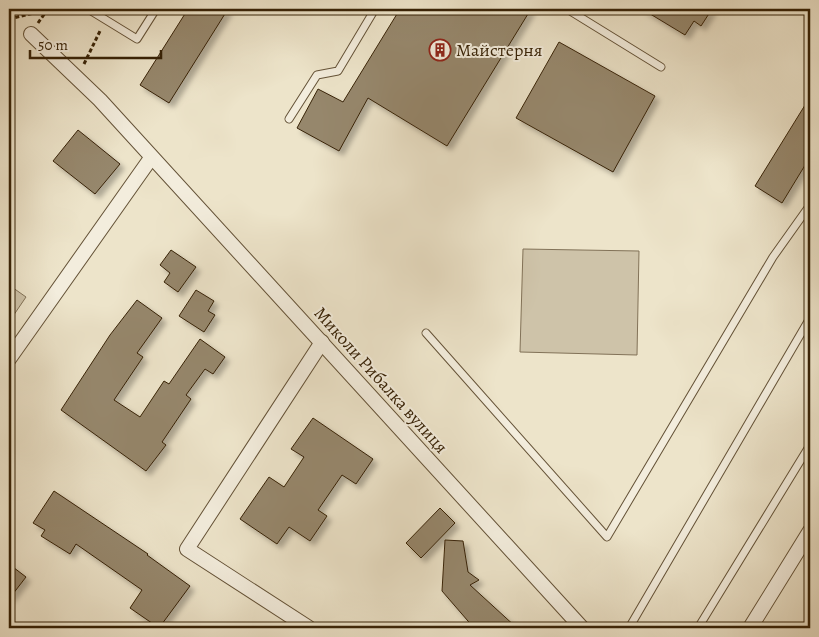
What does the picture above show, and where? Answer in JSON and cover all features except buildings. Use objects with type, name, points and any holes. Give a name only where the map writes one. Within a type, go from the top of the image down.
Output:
[{"type":"street","name":"Миколи Рибалка вулиця","points":[[31,34],[100,100],[582,628]]},
{"type":"street","points":[[9,359],[151,158]]},
{"type":"street","points":[[309,628],[187,548],[322,342]]},
{"type":"street","points":[[750,628],[810,531]]},
{"type":"lane","points":[[88,9],[137,39],[156,9]]},
{"type":"lane","points":[[289,119],[317,74],[338,71],[375,9]]},
{"type":"lane","points":[[567,9],[661,67]]},
{"type":"lane","points":[[426,333],[607,537],[773,257],[810,205]]},
{"type":"lane","points":[[629,628],[810,318]]},
{"type":"lane","points":[[698,628],[810,445]]},
{"type":"path","points":[[9,20],[46,10]]},
{"type":"path","points":[[83,66],[106,20]]},
{"type":"shaded area","points":[[523,249],[639,251],[637,355],[520,352]]},
{"type":"shaded area","points":[[9,285],[26,297],[9,322]]},
{"type":"place","name":"Майстерня","points":[[440,50]]}]
